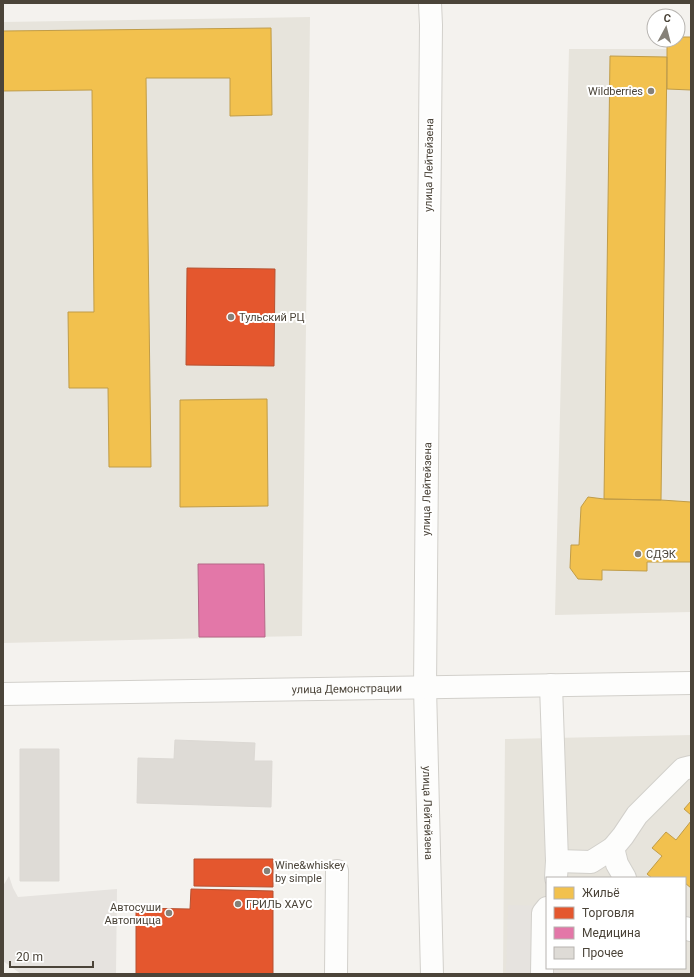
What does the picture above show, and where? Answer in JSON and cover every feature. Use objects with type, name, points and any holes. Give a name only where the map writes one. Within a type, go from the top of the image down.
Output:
[{"type":"street","name":"улица Лейтейзена","points":[[430,3],[431,41],[425,687],[432,974]]},
{"type":"street","name":"улица Демонстрации","points":[[3,694],[691,683]]},
{"type":"street","points":[[551,685],[557,869],[591,862],[612,848],[623,836],[637,815],[683,769],[691,767]]},
{"type":"street","points":[[612,848],[617,864],[624,877]]},
{"type":"street","points":[[336,974],[337,872]]},
{"type":"street","points":[[542,974],[543,913],[546,909]]},
{"type":"shaded area","points":[[310,17],[302,636],[3,643],[3,22]]},
{"type":"shaded area","points":[[569,49],[691,49],[691,612],[555,615]]},
{"type":"shaded area","points":[[691,735],[691,974],[503,974],[505,739]]},
{"type":"shaded area","points":[[9,876],[18,897],[117,889],[116,974],[21,974],[3,961],[3,886]]},
{"type":"shaded area","points":[[508,905],[546,906],[546,969],[559,969],[559,974],[506,974]]},
{"type":"building: Жильё","points":[[271,28],[272,115],[230,116],[230,78],[146,78],[151,467],[109,467],[108,388],[69,388],[68,312],[94,312],[92,90],[3,91],[3,31]]},
{"type":"building: Жильё","points":[[686,37],[691,37],[691,90],[667,89],[667,48],[686,48]]},
{"type":"building: Жильё","points":[[610,56],[667,57],[661,500],[604,499]]},
{"type":"building: Жильё","points":[[267,399],[268,506],[180,507],[180,400]]},
{"type":"building: Жильё","points":[[588,497],[604,499],[691,502],[691,562],[647,562],[647,571],[602,570],[602,580],[578,579],[570,568],[571,545],[579,545],[581,507]]},
{"type":"building: Жильё","points":[[691,801],[691,815],[684,809]]},
{"type":"building: Жильё","points":[[691,821],[691,888],[686,884],[686,877],[651,877],[647,874],[662,856],[652,848],[666,832],[676,840]]},
{"type":"building: Торговля","name":"Тульский РЦ","points":[[187,268],[275,269],[274,366],[186,365]]},
{"type":"building: Торговля","points":[[194,859],[273,859],[273,887],[194,886]]},
{"type":"building: Торговля","points":[[191,889],[273,891],[273,974],[136,974],[136,908],[190,909]]},
{"type":"building: Медицина","points":[[198,564],[264,564],[265,637],[199,637]]},
{"type":"building: Прочее","points":[[175,740],[255,743],[254,761],[272,761],[271,807],[137,803],[138,758],[174,759]]},
{"type":"building: Прочее","points":[[20,749],[59,749],[59,881],[20,881]]},
{"type":"place","name":"Wildberries","points":[[651,91]]},
{"type":"place","name":"Тульский РЦ","points":[[231,317]]},
{"type":"place","name":"СДЭК","points":[[638,554]]},
{"type":"place","name":"Wine&whiskey by simple","points":[[267,871]]},
{"type":"place","name":"ГРИЛЬ ХАУС","points":[[238,904]]},
{"type":"place","name":"Автосуши Автопицца","points":[[169,913]]}]
